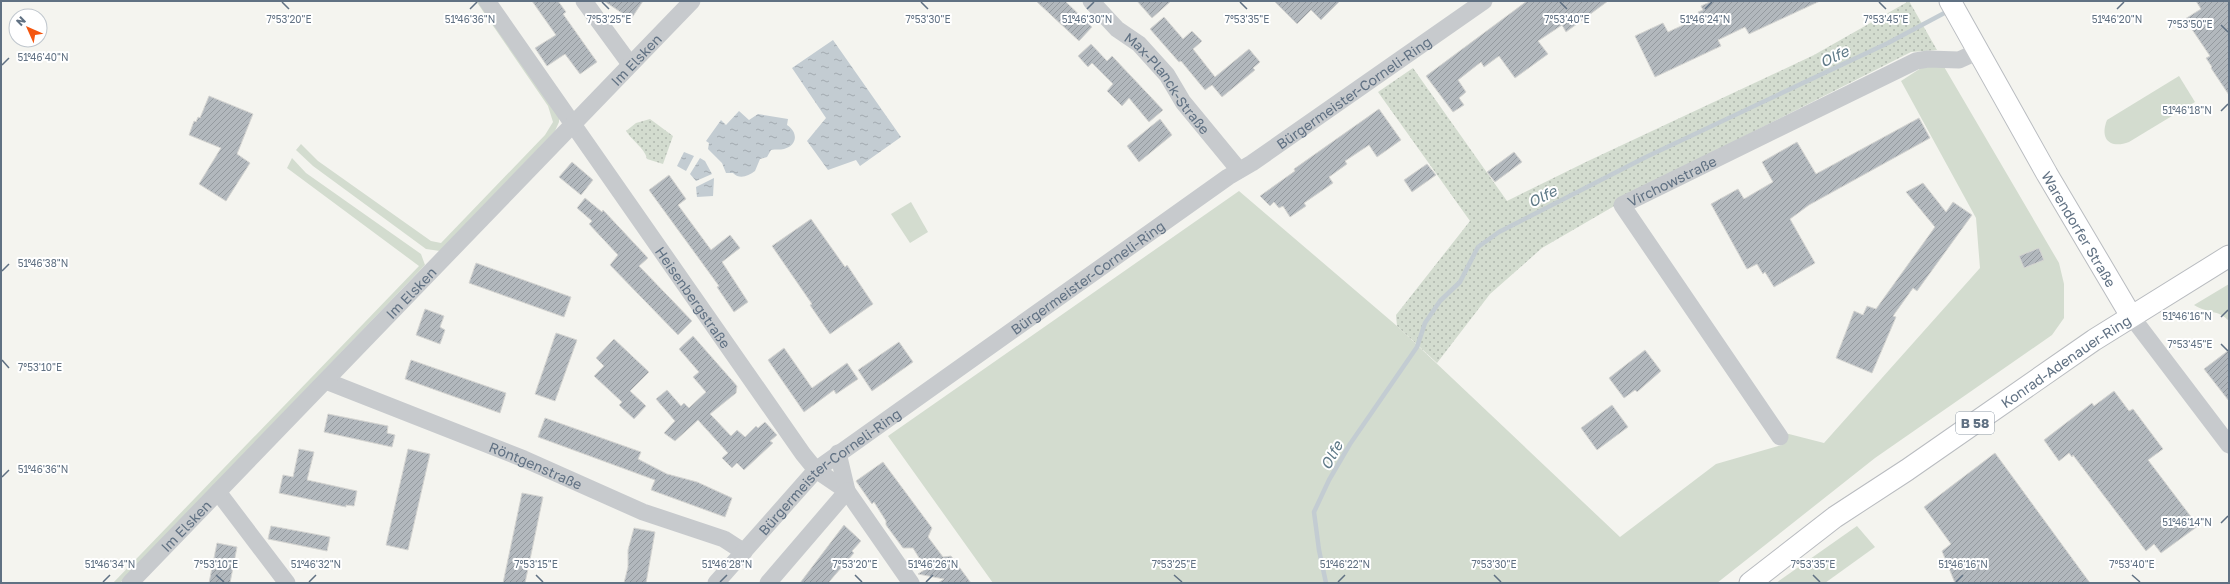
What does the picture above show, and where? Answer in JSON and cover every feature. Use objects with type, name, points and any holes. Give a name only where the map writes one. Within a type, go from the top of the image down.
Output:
[{"type":"main road","name":"Warendorfer Straße","points":[[1953,8],[1979,51],[2047,174],[2131,316]]},
{"type":"main road","name":"Konrad-Adenauer-Ring","points":[[1750,583],[1835,517],[2131,316],[2229,256]]},
{"type":"street","name":"Heisenbergstraße","points":[[486,1],[802,454],[816,470],[847,492]]},
{"type":"street","points":[[584,1],[630,64]]},
{"type":"street","name":"Im Elsken","points":[[130,583],[692,1]]},
{"type":"street","name":"Max-Planck-Straße","points":[[1090,1],[1117,29],[1139,44],[1167,75],[1183,102],[1239,170]]},
{"type":"street","name":"Bürgermeister-Corneli-Ring","points":[[716,583],[816,470],[838,453],[1239,170],[1484,1]]},
{"type":"street","name":"Virchowstraße","points":[[1780,437],[1622,205],[1916,61],[1928,59],[1959,60],[1979,51]]},
{"type":"street","name":"Warendorfer Straße","points":[[2131,316],[2229,445]]},
{"type":"street","name":"Röntgenstraße","points":[[326,381],[524,458],[638,510],[724,539],[744,552]]},
{"type":"street","points":[[838,453],[847,492],[911,583]]},
{"type":"street","points":[[218,492],[287,583]]},
{"type":"street","name":"Bürgermeister-Corneli-Ring","points":[[768,583],[847,492]]},
{"type":"shaded area","points":[[476,1],[481,1],[559,116],[559,122],[555,131],[440,251],[426,249],[313,166],[296,150],[301,144],[318,161],[431,241],[441,243],[545,135],[553,122],[548,106]]},
{"type":"shaded area","points":[[1909,1],[1937,50],[1911,52],[1622,198],[1616,205],[1542,248],[1490,294],[1437,363],[1397,326],[1396,315],[1470,221],[1378,92],[1413,68],[1507,201],[1588,161],[1814,55]]},
{"type":"shaded area","points":[[1943,65],[2059,263],[2064,284],[2064,318],[2052,335],[1875,458],[1717,583],[993,583],[888,436],[1239,191],[1397,326],[1620,537],[1716,464],[1782,445],[1785,433],[1824,443],[1980,268],[1976,218],[1901,81],[1921,68]]},
{"type":"shaded area","points":[[2179,76],[2195,102],[2129,142],[2117,144],[2108,141],[2105,133],[2107,120]]},
{"type":"shaded area","points":[[650,119],[673,136],[663,164],[647,159],[644,151],[626,131],[636,123]]},
{"type":"shaded area","points":[[292,158],[306,173],[421,254],[425,265],[120,583],[113,583],[419,266],[287,168]]},
{"type":"shaded area","points":[[911,202],[928,232],[910,243],[891,214]]},
{"type":"shaded area","points":[[2229,284],[2229,321],[2217,313],[2204,310],[2194,305]]},
{"type":"shaded area","points":[[1857,526],[1875,547],[1825,583],[1776,583]]},
{"type":"water","points":[[833,40],[901,137],[860,166],[856,160],[828,170],[807,141],[826,118],[792,68]]},
{"type":"water","points":[[739,111],[749,120],[758,114],[788,119],[787,125],[791,128],[795,135],[792,145],[782,149],[771,150],[767,157],[760,159],[755,171],[747,176],[741,177],[733,173],[726,173],[722,163],[708,149],[709,143],[706,141],[721,120],[726,125]]},
{"type":"water","points":[[684,152],[694,156],[686,171],[677,166]]},
{"type":"water","points":[[700,158],[705,161],[712,174],[696,181],[690,174]]},
{"type":"water","points":[[714,178],[713,196],[697,197],[696,187]]},
{"type":"building","points":[[532,1],[558,1],[566,12],[563,14],[597,62],[580,74],[565,54],[547,66],[535,48],[556,35]]},
{"type":"building","points":[[604,1],[643,1],[631,19]]},
{"type":"building","points":[[1036,1],[1065,1],[1092,27],[1079,41]]},
{"type":"building","points":[[1137,1],[1171,1],[1152,18]]},
{"type":"building","points":[[1274,1],[1340,1],[1321,20],[1311,10],[1297,24]]},
{"type":"building","points":[[1527,1],[1608,1],[1566,32],[1562,25],[1538,41],[1548,54],[1515,78],[1499,56],[1484,67],[1481,62],[1458,80],[1466,92],[1459,98],[1464,105],[1453,112],[1426,76]]},
{"type":"building","points":[[1712,1],[1820,1],[1749,34],[1745,27],[1718,40],[1721,46],[1655,77],[1635,36],[1663,23],[1668,32],[1701,17],[1698,12],[1703,10],[1701,6]]},
{"type":"building","points":[[2196,1],[2229,1],[2229,95],[2206,58],[2210,56],[2185,19],[2201,9]]},
{"type":"building","points":[[1164,17],[1183,39],[1192,31],[1202,41],[1193,49],[1215,77],[1249,49],[1260,62],[1253,68],[1255,70],[1222,97],[1212,85],[1205,90],[1181,61],[1179,62],[1150,29]]},
{"type":"building","points":[[1091,44],[1107,61],[1112,56],[1163,110],[1149,122],[1129,98],[1122,106],[1107,91],[1113,84],[1092,63],[1088,67],[1078,56]]},
{"type":"building","points":[[209,96],[253,114],[237,154],[250,163],[226,201],[199,184],[221,148],[189,135],[194,121],[196,122],[198,117],[200,118]]},
{"type":"building","points":[[1379,109],[1401,140],[1377,157],[1369,145],[1345,161],[1347,164],[1329,177],[1333,183],[1304,203],[1306,206],[1290,217],[1283,206],[1279,208],[1274,202],[1270,206],[1260,196],[1295,171],[1294,169]]},
{"type":"building","points":[[1919,118],[1930,138],[1809,205],[1790,219],[1815,263],[1774,287],[1765,272],[1763,274],[1757,264],[1747,269],[1711,204],[1738,189],[1744,199],[1773,182],[1762,162],[1797,142],[1816,174]]},
{"type":"building","points":[[1160,119],[1172,135],[1139,162],[1127,146]]},
{"type":"building","points":[[1514,152],[1522,162],[1495,182],[1487,172]]},
{"type":"building","points":[[572,162],[593,180],[581,195],[559,177]]},
{"type":"building","points":[[1427,164],[1436,175],[1412,192],[1404,180]]},
{"type":"building","points":[[669,175],[686,199],[678,205],[711,250],[730,235],[740,248],[722,262],[748,302],[734,312],[717,287],[719,286],[649,190]]},
{"type":"building","points":[[1923,183],[1946,212],[1953,202],[1972,215],[1917,291],[1913,288],[1893,316],[1896,317],[1872,373],[1836,358],[1854,311],[1863,315],[1867,306],[1876,309],[1935,227],[1906,192]]},
{"type":"building","points":[[585,198],[602,212],[603,210],[648,258],[639,266],[692,321],[678,335],[610,265],[618,255],[589,224],[592,221],[577,208]]},
{"type":"building","points":[[811,219],[845,267],[847,265],[873,304],[830,334],[810,305],[812,304],[772,246]]},
{"type":"building","points":[[2039,248],[2044,260],[2024,268],[2019,256]]},
{"type":"building","points":[[476,263],[571,297],[564,317],[469,283]]},
{"type":"building","points":[[425,309],[444,316],[440,327],[445,330],[440,344],[416,335]]},
{"type":"building","points":[[556,333],[577,340],[555,401],[535,394]]},
{"type":"building","points":[[693,336],[737,386],[736,393],[710,414],[731,436],[737,430],[745,437],[756,426],[758,428],[765,422],[777,435],[770,441],[773,443],[744,470],[737,463],[732,468],[722,458],[728,453],[698,420],[675,441],[664,433],[675,421],[656,399],[667,390],[681,406],[684,403],[689,408],[706,392],[693,377],[699,372],[679,349]]},
{"type":"building","points":[[614,339],[649,372],[630,391],[646,406],[634,419],[619,405],[622,402],[594,376],[604,366],[596,358]]},
{"type":"building","points":[[899,342],[913,362],[872,391],[858,370]]},
{"type":"building","points":[[784,348],[812,388],[847,363],[858,379],[836,394],[834,390],[804,412],[768,360]]},
{"type":"building","points":[[1645,350],[1661,371],[1637,392],[1635,390],[1624,398],[1609,378]]},
{"type":"building","points":[[2229,350],[2229,401],[2204,369]]},
{"type":"building","points":[[411,360],[506,393],[500,413],[405,379]]},
{"type":"building","points":[[2114,391],[2129,411],[2133,409],[2163,449],[2148,460],[2198,526],[2161,553],[2154,544],[2146,551],[2073,455],[2072,457],[2069,453],[2059,461],[2044,440],[2092,403],[2094,406]]},
{"type":"building","points":[[1612,405],[1628,427],[1597,450],[1581,428]]},
{"type":"building","points":[[328,414],[388,426],[387,433],[395,435],[392,447],[324,432]]},
{"type":"building","points":[[545,418],[641,452],[638,459],[667,474],[697,482],[732,498],[725,517],[651,490],[655,480],[538,437]]},
{"type":"building","points":[[299,449],[314,452],[307,480],[357,491],[354,506],[346,505],[346,507],[279,493],[283,475],[293,477]]},
{"type":"building","points":[[408,449],[430,454],[408,550],[386,545]]},
{"type":"building","points":[[1995,453],[2090,583],[1955,583],[1942,551],[1951,544],[1924,507]]},
{"type":"building","points":[[883,462],[932,528],[928,537],[943,557],[951,556],[971,583],[938,583],[944,579],[918,574],[926,569],[913,548],[903,548],[886,525],[886,521],[874,502],[872,504],[856,481]]},
{"type":"building","points":[[522,493],[543,497],[525,583],[503,583]]},
{"type":"building","points":[[844,525],[861,541],[852,551],[854,553],[828,583],[800,583]]},
{"type":"building","points":[[271,526],[330,537],[327,551],[268,539]]},
{"type":"building","points":[[634,528],[655,532],[646,583],[624,583],[628,567],[628,550]]},
{"type":"building","points":[[217,543],[237,547],[230,583],[209,583]]},
{"type":"waterway","name":"Olfe","points":[[1326,583],[1319,550],[1314,512],[1329,480],[1350,444],[1417,347],[1425,323],[1440,301],[1460,282],[1478,247],[1499,232],[1646,157],[1888,43],[1950,10]]}]
